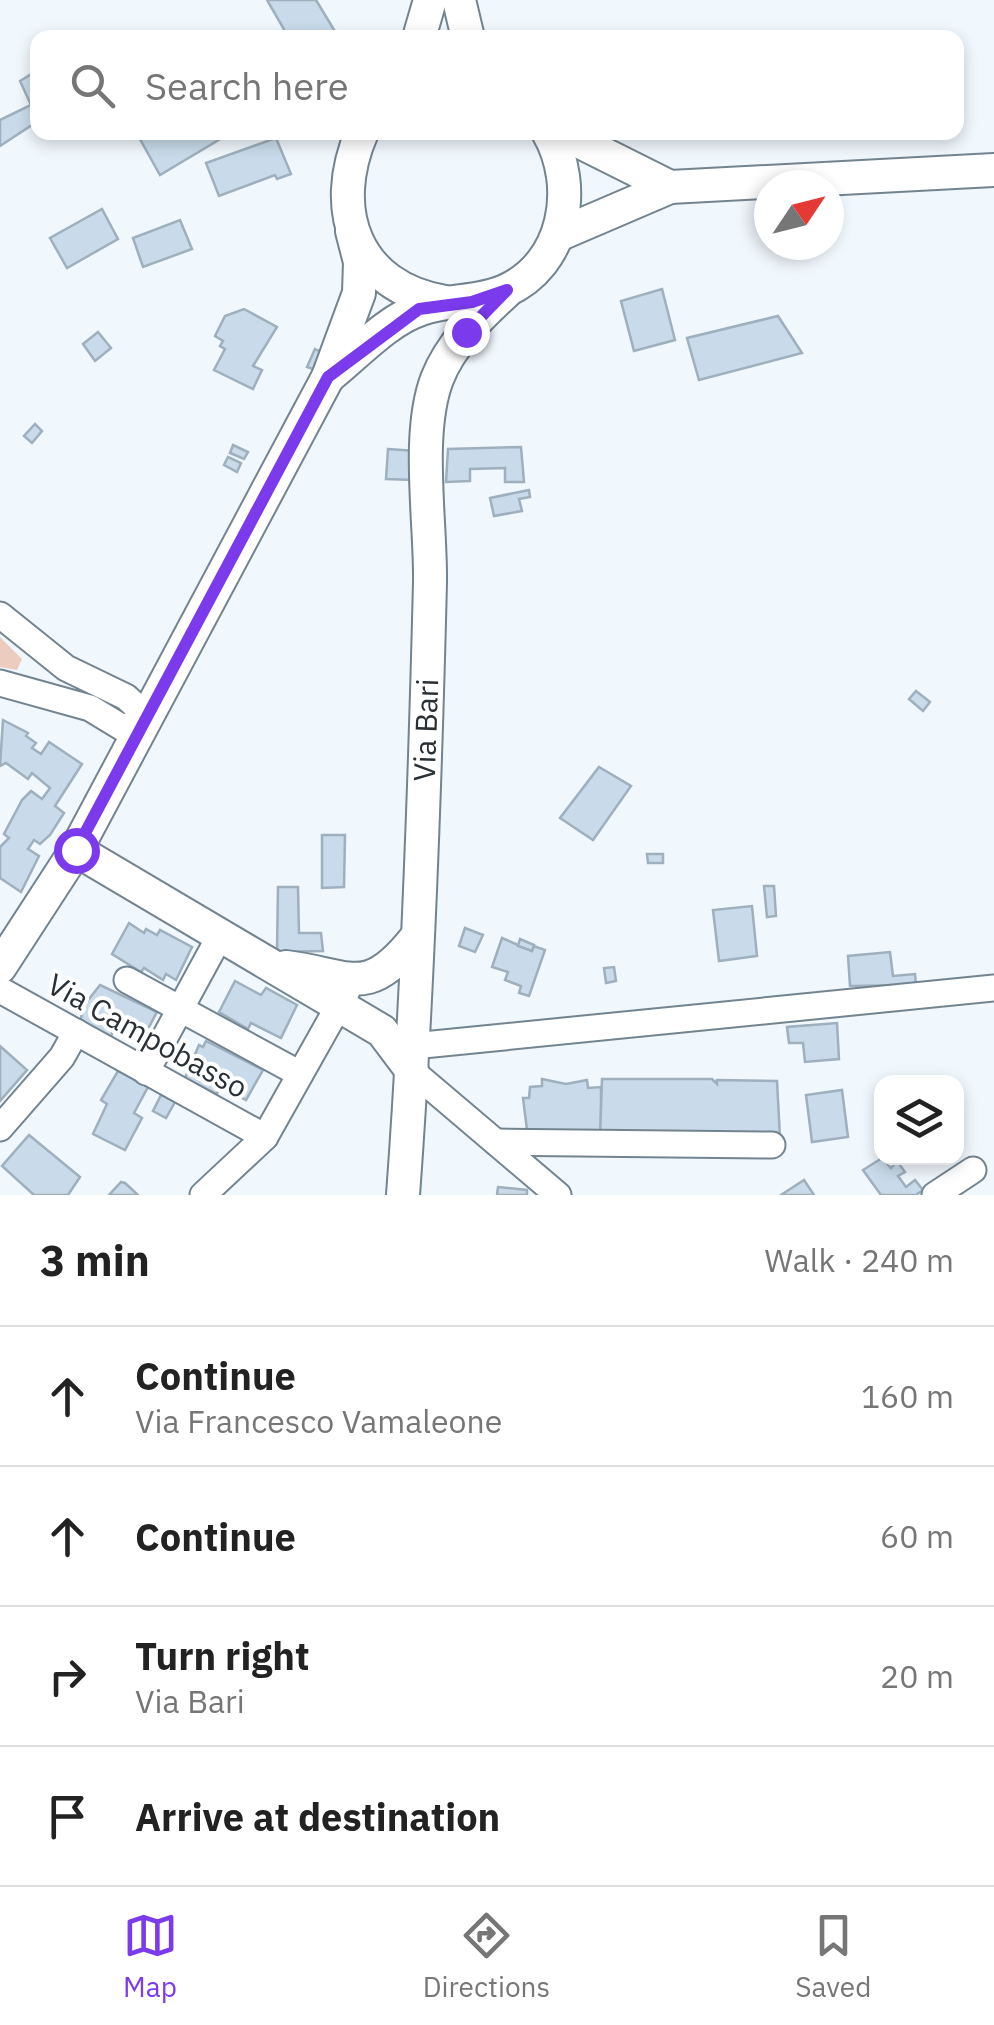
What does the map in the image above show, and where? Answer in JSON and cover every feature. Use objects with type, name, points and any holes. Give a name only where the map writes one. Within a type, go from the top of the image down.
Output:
[{"type":"main road","points":[[422,30],[430,0]]},
{"type":"main road","points":[[459,0],[466,30]]},
{"type":"main road","points":[[0,967],[76,850],[328,377],[359,294],[360,262],[346,180],[359,140]]},
{"type":"main road","points":[[551,140],[565,178],[565,207],[558,236]]},
{"type":"main road","points":[[576,140],[670,187]]},
{"type":"main road","points":[[558,236],[670,187],[994,170]]},
{"type":"main road","points":[[352,231],[369,262],[395,285],[449,303]]},
{"type":"main road","name":"Via Bari","points":[[403,1195],[430,597],[429,434],[437,380],[466,332],[507,290],[538,267],[558,236]]},
{"type":"main road","points":[[328,377],[419,309],[472,302],[507,290]]},
{"type":"main road","points":[[76,850],[277,966],[353,1003],[408,1043]]},
{"type":"main road","points":[[353,1003],[396,964],[415,939]]},
{"type":"street","points":[[0,615],[66,668],[126,697],[148,718],[122,728],[90,708],[11,685]]},
{"type":"street","points":[[11,685],[32,676],[34,656],[26,637]]},
{"type":"street","points":[[146,1072],[221,934]]},
{"type":"street","points":[[127,980],[300,1074]]},
{"type":"street","points":[[408,1043],[994,988]]},
{"type":"street","name":"Via Campobasso","points":[[0,990],[265,1137]]},
{"type":"street","points":[[203,1195],[265,1137],[318,1044],[353,1003]]},
{"type":"street","points":[[0,1128],[62,1058],[76,1032]]},
{"type":"street","points":[[408,1043],[496,1142],[558,1195]]},
{"type":"street","points":[[496,1142],[772,1145]]},
{"type":"street","points":[[935,1195],[973,1170]]},
{"type":"shaded area","points":[[0,637],[22,659],[17,670],[0,667]]},
{"type":"building","points":[[267,0],[316,0],[334,30],[284,30]]},
{"type":"building","points":[[30,75],[30,103],[20,81]]},
{"type":"building","points":[[30,105],[30,126],[0,146],[0,120]]},
{"type":"building","points":[[140,140],[219,140],[160,175]]},
{"type":"building","points":[[277,140],[291,174],[277,179],[275,175],[219,196],[206,163]]},
{"type":"building","points":[[102,209],[118,239],[67,268],[50,238]]},
{"type":"building","points":[[180,220],[192,249],[143,267],[133,238]]},
{"type":"building","points":[[662,289],[675,340],[634,351],[621,301]]},
{"type":"building","points":[[244,309],[277,327],[253,366],[262,370],[253,389],[214,370],[225,349],[220,346],[223,341],[215,336],[225,316]]},
{"type":"building","points":[[778,316],[802,353],[699,380],[687,338]]},
{"type":"building","points":[[98,332],[111,348],[95,361],[83,344]]},
{"type":"building","points":[[315,349],[321,352],[313,369],[307,367]]},
{"type":"building","points":[[35,424],[42,431],[32,443],[24,436]]},
{"type":"building","points":[[233,445],[248,452],[244,459],[230,453]]},
{"type":"building","points":[[521,447],[524,482],[505,482],[505,468],[470,469],[470,481],[446,482],[448,449]]},
{"type":"building","points":[[388,449],[415,451],[413,480],[386,479]]},
{"type":"building","points":[[228,457],[241,463],[237,472],[224,465]]},
{"type":"building","points":[[529,490],[530,497],[519,499],[522,511],[494,516],[490,498]]},
{"type":"building","points":[[916,691],[930,702],[923,711],[909,699]]},
{"type":"building","points":[[3,720],[28,733],[26,736],[36,743],[32,748],[41,754],[49,742],[82,764],[55,806],[64,813],[50,835],[40,844],[34,840],[28,849],[39,856],[21,892],[0,878],[0,847],[9,838],[4,834],[22,800],[31,791],[42,799],[50,788],[32,773],[28,779],[6,763],[0,766]]},
{"type":"building","points":[[599,767],[631,786],[593,840],[560,818]]},
{"type":"building","points":[[322,835],[345,835],[344,887],[322,888]]},
{"type":"building","points":[[647,854],[663,854],[663,863],[648,863]]},
{"type":"building","points":[[764,886],[774,886],[776,916],[767,917]]},
{"type":"building","points":[[278,887],[298,887],[299,933],[321,933],[323,951],[277,952]]},
{"type":"building","points":[[752,906],[757,956],[719,961],[713,910]]},
{"type":"building","points":[[129,923],[144,933],[146,929],[157,935],[160,930],[192,947],[176,980],[166,974],[163,980],[144,968],[141,972],[112,954]]},
{"type":"building","points":[[465,928],[483,935],[475,952],[459,946]]},
{"type":"building","points":[[502,938],[532,951],[534,946],[545,950],[529,996],[519,993],[521,986],[505,980],[508,972],[492,967]]},
{"type":"building","points":[[520,939],[534,945],[532,951],[518,946]]},
{"type":"building","points":[[890,952],[893,976],[915,974],[916,985],[850,986],[848,956]]},
{"type":"building","points":[[614,967],[616,981],[606,983],[604,968]]},
{"type":"building","points":[[235,981],[261,995],[266,988],[297,1005],[281,1038],[251,1023],[248,1029],[219,1012]]},
{"type":"building","points":[[100,985],[157,1012],[141,1042],[115,1028],[110,1038],[80,1021],[85,1004]]},
{"type":"building","points":[[837,1023],[839,1059],[805,1062],[803,1043],[789,1043],[787,1027]]},
{"type":"building","points":[[206,1041],[263,1070],[246,1100],[220,1086],[217,1094],[185,1078],[199,1045],[203,1047]]},
{"type":"building","points":[[0,1046],[27,1070],[0,1101]]},
{"type":"building","points":[[118,1071],[148,1087],[134,1113],[142,1118],[125,1150],[93,1134],[107,1104],[101,1100]]},
{"type":"building","points":[[542,1079],[566,1084],[587,1080],[588,1088],[601,1087],[601,1132],[527,1130],[523,1098],[529,1098],[530,1087],[542,1086]]},
{"type":"building","points":[[602,1079],[712,1079],[717,1084],[717,1080],[777,1081],[780,1138],[600,1137]]},
{"type":"building","points":[[842,1090],[848,1137],[812,1142],[806,1095]]},
{"type":"building","points":[[161,1095],[175,1102],[166,1118],[153,1111]]},
{"type":"building","points":[[29,1135],[80,1177],[68,1195],[34,1195],[2,1166]]},
{"type":"building","points":[[874,1163],[891,1168],[900,1165],[905,1172],[898,1176],[906,1187],[915,1180],[923,1190],[916,1195],[881,1195],[863,1170]]},
{"type":"building","points":[[804,1180],[814,1195],[781,1195]]},
{"type":"building","points":[[121,1182],[125,1183],[138,1195],[109,1195]]},
{"type":"building","points":[[498,1187],[527,1190],[527,1195],[497,1195]]},
{"type":"route","points":[[76,850],[328,377],[419,309],[472,302],[507,290],[466,332]]}]
